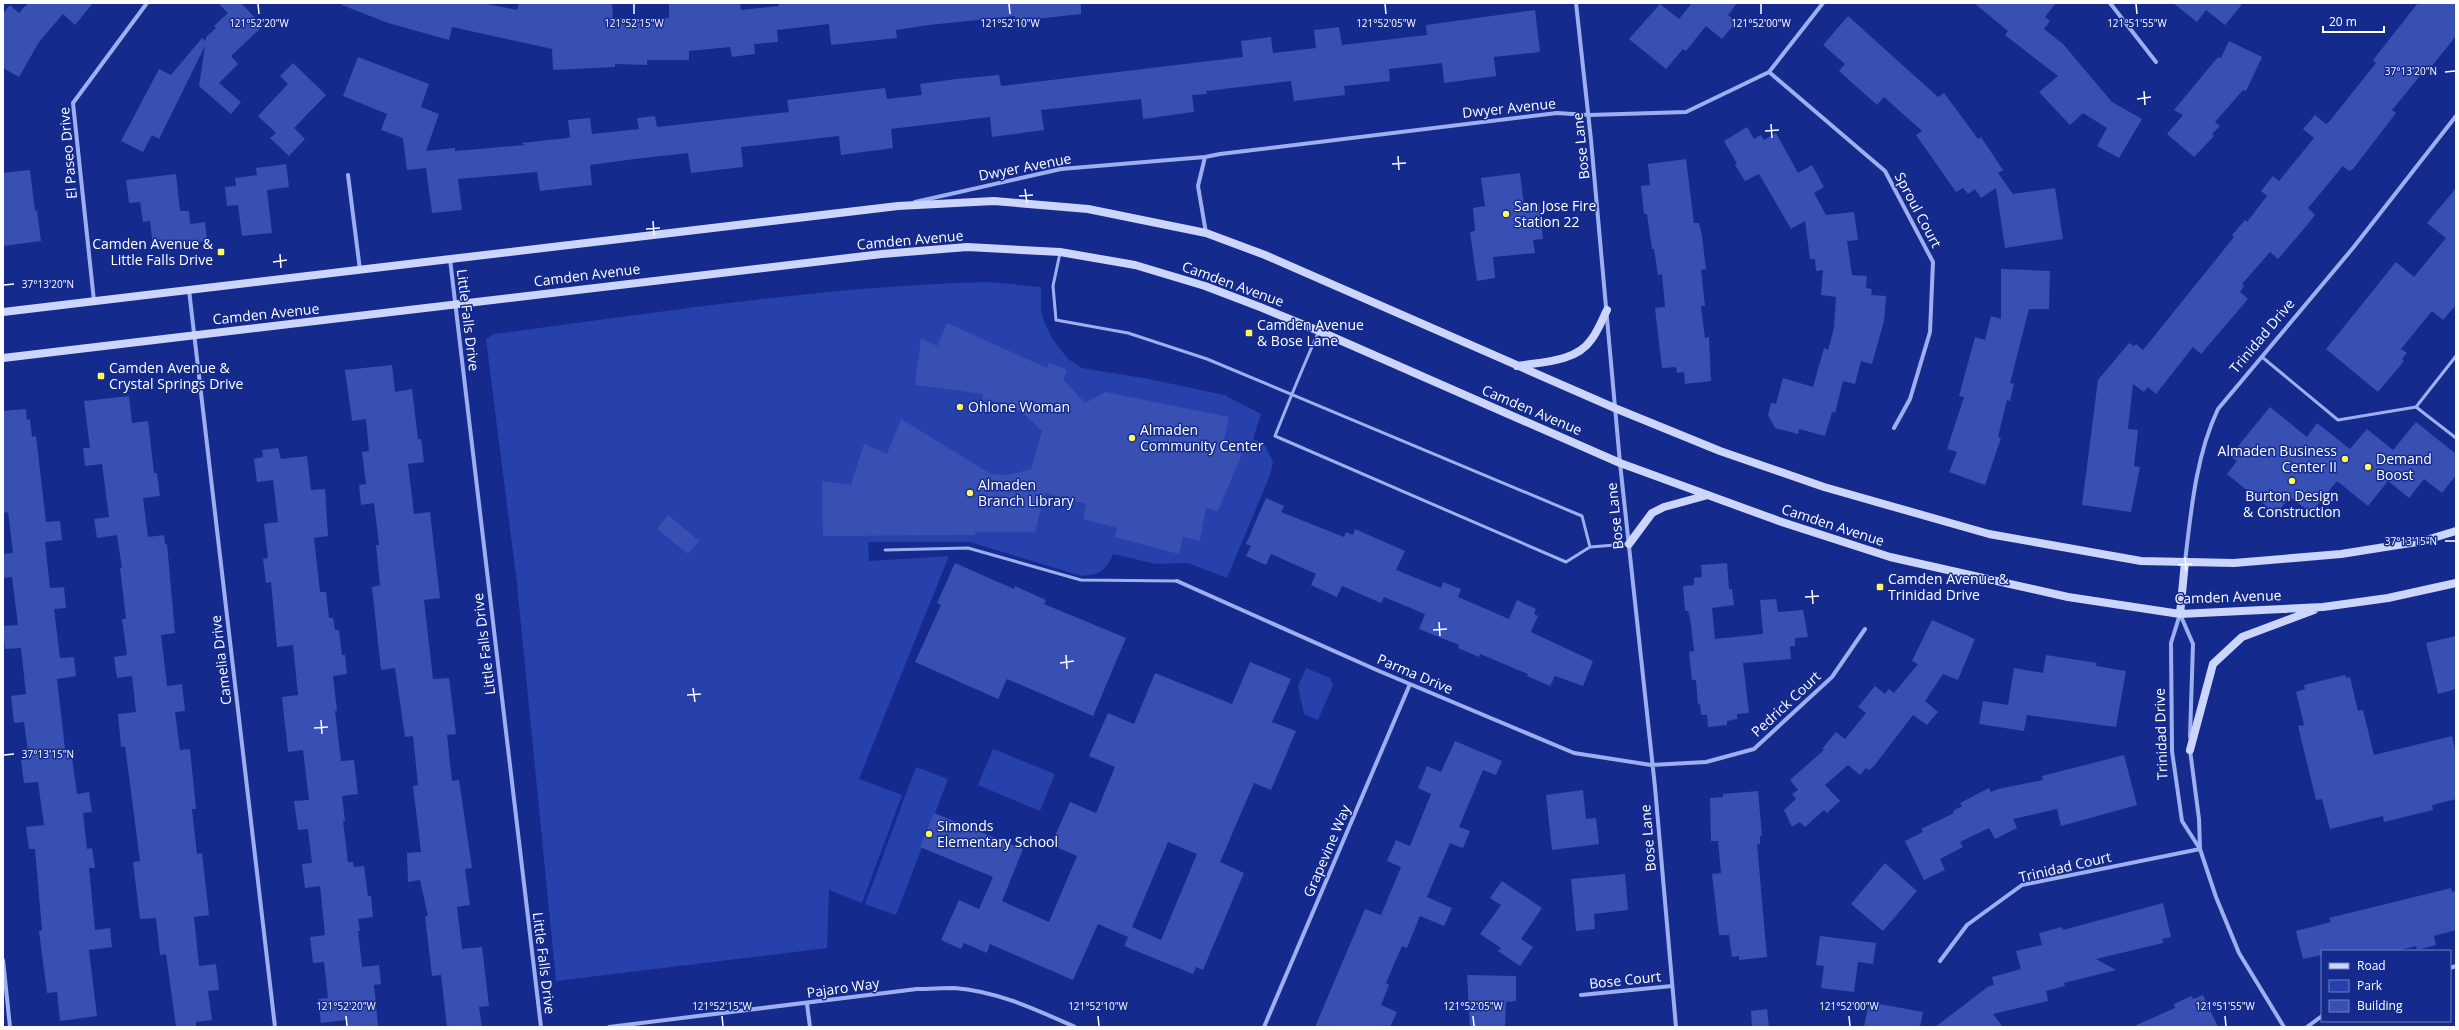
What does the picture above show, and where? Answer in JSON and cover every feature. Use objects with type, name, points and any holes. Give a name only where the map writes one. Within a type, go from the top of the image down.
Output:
[{"type":"main road","points":[[3,312],[898,206],[994,201],[1080,208],[1206,233],[1265,255],[1616,409],[1727,454],[1824,487],[1953,525],[2141,561],[2234,563],[2341,554],[2423,541],[2456,531]]},
{"type":"main road","name":"Camden Avenue","points":[[3,358],[882,254],[967,247],[1060,252],[1135,265],[1205,286],[1319,331],[1620,462],[1779,521],[1890,557],[1947,571],[2068,596],[2180,614],[2323,607],[2388,598],[2456,583]]},
{"type":"main road","points":[[1517,366],[1565,358],[1579,352],[1591,341],[1607,310]]},
{"type":"main road","points":[[1629,544],[1652,513],[1664,507],[1708,495]]},
{"type":"main road","name":"Trinidad Drive","points":[[2180,614],[2185,562]]},
{"type":"main road","points":[[2190,750],[2212,664],[2242,637],[2323,607]]},
{"type":"street","name":"El Paseo Drive","points":[[94,301],[73,103],[147,3]]},
{"type":"street","name":"Bose Lane","points":[[1576,3],[1589,115],[1620,462],[1652,765],[1676,1027]]},
{"type":"street","name":"Dwyer Avenue","points":[[898,206],[1060,169],[1205,157],[1228,152],[1557,113],[1589,115],[1686,112],[1769,72],[1823,3]]},
{"type":"street","points":[[2110,3],[2156,62]]},
{"type":"street","name":"Sproul Court","points":[[1769,72],[1885,171],[1933,262],[1930,332],[1910,399],[1894,428]]},
{"type":"street","name":"Trinidad Drive","points":[[2185,562],[2191,516],[2207,432],[2218,409],[2353,248],[2456,116]]},
{"type":"street","points":[[1205,157],[1198,186],[1206,233]]},
{"type":"street","points":[[348,175],[360,270]]},
{"type":"street","name":"Little Falls Drive","points":[[450,259],[541,1027]]},
{"type":"street","name":"Camelia Drive","points":[[189,290],[193,335],[275,1027]]},
{"type":"street","name":"Parma Drive","points":[[1178,581],[1410,684],[1574,753],[1652,765]]},
{"type":"street","name":"Trinidad Drive","points":[[2180,614],[2193,644],[2190,750],[2199,819],[2200,849]]},
{"type":"street","name":"Trinidad Drive","points":[[2180,614],[2172,643],[2172,751],[2182,821],[2200,849],[2216,897],[2239,953],[2284,1027]]},
{"type":"street","name":"Pedrick Court","points":[[1652,765],[1706,762],[1754,749],[1832,677],[1865,629]]},
{"type":"street","name":"Grapevine Way","points":[[1264,1027],[1410,684]]},
{"type":"street","name":"Trinidad Court","points":[[1940,961],[1967,925],[2022,885],[2200,849]]},
{"type":"street","points":[[3,960],[10,1027]]},
{"type":"street","name":"Bose Court","points":[[1581,995],[1672,986]]},
{"type":"street","name":"Pajaro Way","points":[[609,1027],[807,1004],[917,989],[955,988],[993,995],[1021,1004],[1075,1027]]},
{"type":"street","points":[[807,1004],[810,1027]]},
{"type":"street","points":[[2307,1027],[2321,1017]]},
{"type":"lane","points":[[1060,252],[1053,286],[1056,320],[1128,333],[1207,359],[1582,516],[1590,547]]},
{"type":"lane","points":[[1319,331],[1275,436],[1566,562],[1590,547],[1629,544]]},
{"type":"lane","points":[[2262,357],[2338,420],[2416,407],[2455,358]]},
{"type":"lane","points":[[2416,407],[2456,438]]},
{"type":"lane","points":[[885,550],[968,548],[1081,580],[1178,581]]},
{"type":"green space","points":[[988,282],[1041,287],[1041,311],[1045,324],[1053,340],[1068,359],[1082,368],[1149,379],[1224,395],[1261,414],[1253,439],[1265,445],[1273,462],[1270,475],[1227,578],[1188,563],[1156,564],[1113,554],[1102,571],[1081,576],[970,542],[868,542],[869,561],[949,556],[859,779],[902,795],[862,903],[829,890],[827,948],[556,981],[517,584],[486,339],[494,334],[740,302],[864,289]]},
{"type":"green space","points":[[1306,668],[1330,678],[1333,685],[1318,720],[1304,714],[1298,686]]},
{"type":"green space","points":[[993,749],[1055,774],[1040,811],[978,785]]},
{"type":"green space","points":[[916,767],[948,779],[896,915],[865,904]]},
{"type":"building","points":[[28,3],[93,3],[75,25],[63,14],[39,42],[19,77],[3,68],[3,14],[10,5],[19,13]]},
{"type":"building","points":[[218,3],[241,3],[263,26],[231,56],[238,64],[219,83],[241,102],[231,114],[199,86],[205,46],[159,139],[152,135],[143,152],[121,141],[159,69],[171,75],[202,38],[206,41],[206,37],[216,28],[214,26],[228,13]]},
{"type":"building","points":[[342,3],[482,3],[517,10],[519,3],[612,3],[613,18],[669,18],[669,3],[740,3],[741,10],[779,6],[779,3],[1081,3],[1081,14],[1015,21],[1015,16],[929,25],[896,30],[897,38],[831,45],[829,24],[777,30],[778,42],[754,44],[755,54],[732,57],[730,47],[689,51],[689,60],[647,60],[647,65],[615,64],[615,67],[553,70],[552,49],[452,27],[449,40],[388,23],[342,5]]},
{"type":"building","points":[[1692,3],[1737,3],[1728,15],[1736,22],[1722,39],[1706,26],[1686,51],[1683,49],[1666,69],[1629,39],[1660,4],[1679,19]]},
{"type":"building","points":[[1974,3],[2056,3],[2045,17],[2050,21],[2044,29],[2063,44],[2112,102],[2142,119],[2119,158],[2097,146],[2107,128],[2083,113],[2070,125],[2039,92],[2058,76],[2005,35],[2008,31]]},
{"type":"building","points":[[2173,3],[2243,3],[2225,25],[2206,10],[2197,22]]},
{"type":"building","points":[[2418,3],[2456,3],[2456,36],[2427,72],[2425,70],[2392,110],[2396,113],[2353,169],[2349,171],[2343,166],[2308,208],[2315,215],[2278,259],[2270,252],[2242,284],[2244,286],[2240,292],[2248,299],[2201,354],[2193,347],[2156,394],[2148,387],[2144,392],[2133,384],[2128,429],[2138,430],[2134,466],[2140,467],[2131,512],[2082,505],[2098,380],[2129,343],[2134,346],[2136,344],[2143,350],[2234,237],[2232,235],[2245,220],[2247,222],[2267,196],[2261,191],[2273,176],[2279,181],[2314,138],[2303,129],[2315,115],[2326,124],[2329,122],[2376,63],[2373,60]]},
{"type":"building","points":[[1535,10],[1540,52],[1494,57],[1496,76],[1444,83],[1442,63],[1389,69],[1390,81],[1344,86],[1345,95],[1294,101],[1291,81],[1206,91],[1207,94],[1192,95],[1194,112],[1143,119],[1141,99],[1041,110],[1044,130],[992,137],[990,117],[891,129],[893,148],[841,155],[839,136],[741,147],[743,167],[691,173],[688,153],[635,159],[590,165],[592,185],[540,191],[537,172],[458,179],[462,210],[432,213],[426,168],[407,170],[403,138],[381,130],[387,114],[343,96],[358,57],[429,84],[421,107],[439,114],[426,151],[455,148],[455,151],[525,145],[521,143],[568,138],[570,137],[568,120],[590,118],[592,134],[639,129],[637,118],[655,116],[657,127],[789,112],[787,100],[885,88],[887,99],[922,95],[920,84],[956,79],[999,75],[1001,86],[1243,57],[1241,41],[1271,37],[1273,53],[1316,48],[1314,30],[1339,27],[1342,45],[1427,35],[1426,25]]},
{"type":"building","points":[[1848,16],[1938,97],[1944,93],[1978,139],[1981,137],[2003,170],[1998,173],[2013,194],[2055,188],[2063,239],[2005,248],[1996,188],[1981,198],[1975,189],[1968,194],[1963,188],[1956,192],[1916,135],[1922,131],[1884,97],[1877,105],[1839,71],[1845,64],[1823,45]]},
{"type":"building","points":[[2229,41],[2262,57],[2246,91],[2243,90],[2215,122],[2220,126],[2212,134],[2214,136],[2194,157],[2167,134],[2183,115],[2174,110],[2218,57],[2221,58]]},
{"type":"building","points":[[293,63],[326,95],[294,128],[305,139],[289,156],[270,138],[276,133],[258,116],[288,84],[280,76]]},
{"type":"building","points":[[1747,127],[1754,139],[1761,135],[1764,140],[1776,133],[1798,173],[1812,165],[1824,187],[1814,193],[1826,215],[1854,212],[1858,240],[1847,241],[1852,275],[1867,276],[1866,288],[1872,289],[1871,295],[1886,296],[1884,321],[1872,364],[1861,361],[1855,384],[1843,381],[1835,413],[1832,412],[1825,436],[1799,429],[1798,434],[1775,428],[1768,415],[1771,403],[1776,404],[1783,378],[1813,387],[1824,348],[1828,350],[1834,328],[1836,297],[1821,295],[1823,270],[1816,271],[1815,259],[1810,259],[1805,221],[1791,229],[1759,174],[1745,181],[1735,165],[1737,164],[1724,141]]},
{"type":"building","points":[[1686,159],[1694,223],[1699,223],[1706,269],[1701,270],[1705,306],[1701,306],[1705,338],[1709,337],[1711,381],[1685,384],[1684,372],[1677,373],[1676,367],[1662,368],[1655,308],[1665,307],[1662,274],[1658,275],[1654,249],[1652,249],[1647,214],[1644,214],[1641,186],[1650,185],[1648,164]]},
{"type":"building","points":[[286,164],[289,187],[267,190],[272,233],[242,236],[238,205],[227,206],[225,187],[236,186],[235,178],[257,175],[256,168]]},
{"type":"building","points":[[30,170],[35,211],[37,210],[41,241],[3,246],[3,173]]},
{"type":"building","name":"San Jose Fire Station 22","points":[[1520,173],[1524,206],[1539,204],[1543,239],[1533,240],[1535,253],[1493,257],[1495,278],[1477,281],[1470,232],[1475,231],[1473,208],[1485,206],[1481,178]]},
{"type":"building","points":[[176,174],[180,211],[189,211],[190,224],[205,222],[207,241],[153,247],[150,221],[143,222],[140,202],[129,203],[126,180]]},
{"type":"building","points":[[2456,188],[2456,305],[2443,320],[2432,311],[2401,349],[2407,353],[2402,359],[2404,361],[2378,392],[2326,349],[2396,262],[2414,277],[2446,238],[2427,223]]},
{"type":"building","points":[[2001,269],[2050,271],[2049,309],[2029,309],[2010,383],[2014,384],[2010,401],[2007,400],[1998,437],[2001,438],[1985,485],[1949,472],[1957,452],[1947,449],[1964,397],[1959,396],[1975,337],[1985,340],[1991,316],[2001,319]]},
{"type":"building","name":"Almaden Community Center","points":[[947,323],[1047,368],[1049,362],[1067,370],[1063,379],[1085,403],[1105,392],[1229,417],[1222,450],[1242,454],[1218,511],[1206,508],[1200,541],[1183,537],[1179,554],[1115,537],[1117,528],[1083,519],[1086,504],[1045,493],[1035,532],[975,532],[975,535],[823,536],[822,481],[851,485],[864,444],[887,454],[901,419],[991,474],[1008,475],[1031,469],[1042,431],[1025,415],[1005,403],[982,400],[983,394],[915,385],[921,338],[937,346]]},
{"type":"building","points":[[392,365],[395,392],[412,389],[418,439],[421,439],[424,462],[408,464],[414,514],[430,512],[440,598],[424,600],[433,679],[449,678],[456,734],[447,735],[452,781],[459,780],[472,868],[465,869],[470,905],[457,907],[462,949],[482,947],[489,1006],[479,1007],[482,1027],[447,1027],[441,975],[432,976],[425,916],[428,916],[420,880],[408,882],[407,853],[421,852],[413,786],[418,785],[413,736],[405,737],[395,668],[381,670],[372,587],[380,585],[376,545],[379,545],[374,503],[361,505],[359,485],[366,484],[362,452],[369,451],[366,419],[352,421],[345,370]]},
{"type":"building","points":[[129,396],[132,423],[148,421],[154,473],[157,473],[160,496],[143,498],[148,537],[164,535],[165,544],[167,544],[175,633],[161,635],[167,686],[182,684],[185,711],[175,712],[180,750],[190,749],[196,809],[192,809],[197,854],[202,853],[209,915],[194,917],[199,966],[216,964],[219,990],[208,991],[212,1020],[196,1022],[196,1027],[176,1027],[166,954],[160,955],[156,918],[140,919],[133,862],[140,861],[125,746],[121,747],[118,714],[136,712],[132,676],[117,678],[114,657],[127,655],[122,619],[126,619],[120,568],[122,568],[117,535],[97,538],[94,519],[109,517],[102,464],[85,466],[83,448],[90,448],[84,401]]},
{"type":"building","name":"Almaden Business Center II","points":[[2270,407],[2307,437],[2317,423],[2350,449],[2367,429],[2393,450],[2416,422],[2456,454],[2456,475],[2442,493],[2424,479],[2409,498],[2388,481],[2368,506],[2337,481],[2311,513],[2290,497],[2276,514],[2227,474],[2237,461],[2230,456]]},
{"type":"building","points":[[26,409],[27,420],[30,419],[32,437],[36,436],[46,522],[60,521],[62,540],[45,542],[50,588],[64,587],[66,608],[54,609],[60,658],[74,657],[76,676],[57,679],[66,758],[72,758],[77,794],[89,792],[92,812],[83,813],[87,849],[92,848],[95,868],[89,868],[95,930],[110,928],[112,947],[89,950],[97,1016],[60,1021],[57,992],[47,993],[39,931],[42,930],[35,849],[29,849],[26,827],[44,825],[38,782],[24,783],[21,760],[29,759],[24,722],[14,723],[11,696],[26,694],[21,648],[5,649],[3,629],[3,626],[18,625],[12,577],[3,578],[3,554],[13,553],[8,512],[3,513],[3,411]]},
{"type":"building","points":[[278,448],[281,459],[307,456],[311,490],[325,489],[328,536],[314,538],[320,592],[326,592],[329,618],[333,618],[335,630],[339,630],[342,655],[345,655],[347,674],[333,676],[337,711],[335,711],[341,761],[354,760],[358,794],[342,796],[345,821],[343,821],[348,862],[353,862],[354,867],[364,866],[368,896],[371,896],[373,917],[358,919],[360,931],[358,931],[362,967],[379,965],[381,984],[374,985],[378,1027],[347,1027],[346,1020],[321,1023],[318,999],[328,998],[324,962],[313,963],[310,937],[325,935],[320,886],[305,888],[302,864],[312,863],[308,829],[298,830],[294,801],[309,800],[303,750],[288,752],[282,697],[298,695],[293,645],[277,647],[271,582],[266,583],[263,559],[268,558],[264,524],[278,522],[273,480],[257,482],[254,459],[263,457],[262,450]]},
{"type":"building","points":[[1266,498],[1284,506],[1281,512],[1344,537],[1346,532],[1353,535],[1355,529],[1405,551],[1396,570],[1441,588],[1443,582],[1461,589],[1458,597],[1509,619],[1517,600],[1536,609],[1534,614],[1538,616],[1531,632],[1593,661],[1583,686],[1555,676],[1550,686],[1527,676],[1528,674],[1480,654],[1479,657],[1458,648],[1459,645],[1419,629],[1425,614],[1384,597],[1381,603],[1342,586],[1337,597],[1311,585],[1316,574],[1271,554],[1266,565],[1246,556],[1251,546],[1246,544]]},
{"type":"building","points":[[668,515],[699,541],[688,554],[657,529]]},
{"type":"building","points":[[955,563],[1014,589],[1015,586],[1046,600],[1044,604],[1126,638],[1093,716],[1007,679],[998,699],[915,662],[941,605],[937,603]]},
{"type":"building","points":[[1727,563],[1729,589],[1732,589],[1734,605],[1712,608],[1715,639],[1763,634],[1760,600],[1776,599],[1778,612],[1803,610],[1808,637],[1795,638],[1795,646],[1790,646],[1791,659],[1743,663],[1749,713],[1737,714],[1737,719],[1727,721],[1727,725],[1708,727],[1707,715],[1701,715],[1700,704],[1698,705],[1696,680],[1692,680],[1689,652],[1694,651],[1690,617],[1688,611],[1685,611],[1683,586],[1694,585],[1694,578],[1702,577],[1701,565]]},
{"type":"building","points":[[1932,620],[1975,639],[1958,680],[1943,674],[1925,701],[1938,712],[1927,725],[1913,715],[1874,766],[1869,770],[1866,768],[1860,775],[1848,765],[1825,785],[1840,801],[1827,813],[1824,810],[1805,827],[1800,822],[1792,827],[1784,810],[1796,799],[1792,794],[1798,790],[1790,780],[1824,750],[1822,749],[1836,732],[1845,739],[1866,713],[1858,707],[1875,686],[1885,694],[1889,689],[1894,693],[1918,664],[1912,661]]},
{"type":"building","points":[[2456,636],[2456,689],[2438,694],[2426,643]]},
{"type":"building","points":[[2046,655],[2097,663],[2096,666],[2126,671],[2116,727],[2027,715],[2024,731],[1979,724],[1983,701],[2008,705],[2014,668],[2043,673]]},
{"type":"building","points":[[1250,662],[1291,679],[1272,722],[1296,731],[1271,790],[1254,783],[1220,862],[1244,873],[1203,970],[1196,967],[1193,974],[1124,946],[1129,935],[1128,937],[1098,924],[1073,980],[990,944],[987,953],[964,943],[961,949],[941,940],[959,900],[979,909],[993,877],[920,847],[934,813],[1023,849],[1002,901],[1049,922],[1077,856],[1051,845],[1070,802],[1096,813],[1115,767],[1089,756],[1108,713],[1134,724],[1155,673],[1232,704]],"holes":[[[1168,842],[1197,854],[1161,940],[1132,927]]]},
{"type":"building","points":[[2345,675],[2346,678],[2350,677],[2358,711],[2363,710],[2374,755],[2452,736],[2456,754],[2456,799],[2432,805],[2433,810],[2384,822],[2383,816],[2330,829],[2322,799],[2316,800],[2298,726],[2304,725],[2296,692],[2305,689],[2304,685]]},
{"type":"building","points":[[1455,741],[1502,761],[1496,775],[1483,770],[1459,827],[1470,831],[1463,848],[1450,843],[1427,897],[1452,908],[1444,926],[1420,916],[1407,948],[1402,946],[1386,983],[1389,985],[1381,1005],[1397,1012],[1390,1027],[1315,1027],[1365,909],[1381,915],[1401,867],[1387,861],[1396,840],[1410,846],[1431,794],[1418,788],[1427,766],[1441,772]]},
{"type":"building","points":[[2124,755],[2137,805],[2061,826],[2057,809],[2013,819],[2017,828],[1995,839],[1989,828],[1960,842],[1963,847],[1940,859],[1945,870],[1924,880],[1905,841],[1923,832],[1921,829],[1954,813],[1953,811],[1962,806],[1960,803],[1989,788],[1991,792],[1998,789],[2043,780],[2042,776]]},
{"type":"building","points":[[1583,790],[1586,819],[1596,818],[1599,844],[1552,850],[1546,795]]},
{"type":"building","points":[[1758,791],[1762,836],[1760,836],[1760,844],[1757,844],[1767,957],[1739,960],[1739,956],[1732,957],[1729,935],[1719,935],[1712,874],[1721,873],[1718,841],[1711,841],[1710,798],[1723,797],[1723,794]]},
{"type":"building","points":[[1885,863],[1917,891],[1883,931],[1851,904]]},
{"type":"building","points":[[1625,874],[1628,910],[1594,914],[1595,929],[1576,931],[1571,879]]},
{"type":"building","points":[[1502,881],[1542,908],[1521,939],[1533,947],[1520,966],[1498,951],[1501,948],[1480,934],[1501,905],[1490,898]]},
{"type":"building","points":[[2451,888],[2452,892],[2456,891],[2456,930],[2434,936],[2436,945],[2417,950],[2416,946],[2399,950],[2321,950],[2321,955],[2303,959],[2296,931],[2331,922],[2329,918]]},
{"type":"building","points":[[2163,903],[2171,937],[2162,939],[2163,943],[2096,959],[2116,970],[2064,983],[2065,986],[2046,991],[2048,1001],[1993,1014],[2003,1027],[1935,1027],[1989,986],[1994,985],[1992,977],[2021,969],[2016,951],[2042,945],[2039,933],[2062,927],[2063,930]]},
{"type":"building","points":[[1820,936],[1876,943],[1873,964],[1858,962],[1854,992],[1821,988],[1824,966],[1816,965]]},
{"type":"building","points":[[1467,975],[1516,976],[1516,1001],[1506,1002],[1505,1027],[1470,1027]]},
{"type":"building","points":[[2203,995],[2218,1027],[2132,1027],[2175,1008],[2174,1004],[2189,997],[2192,996],[2193,999]]},
{"type":"building","points":[[1869,1002],[1923,1012],[1920,1027],[1864,1027]]},
{"type":"building","points":[[1767,1009],[1769,1027],[1752,1027],[1751,1011]]},
{"type":"place","name":"San Jose Fire Station 22","points":[[1506,214]]},
{"type":"place","name":"Camden Avenue & Little Falls Drive","points":[[221,252]]},
{"type":"place","name":"Camden Avenue & Bose Lane","points":[[1249,333]]},
{"type":"place","name":"Camden Avenue & Crystal Springs Drive","points":[[101,376]]},
{"type":"place","name":"Ohlone Woman","points":[[960,407]]},
{"type":"place","name":"Almaden Community Center","points":[[1132,438]]},
{"type":"place","name":"Almaden Business Center II","points":[[2345,459]]},
{"type":"place","name":"Demand Boost","points":[[2368,467]]},
{"type":"place","name":"Burton Design & Construction","points":[[2292,481]]},
{"type":"place","name":"Almaden Branch Library","points":[[970,493]]},
{"type":"place","name":"Camden Avenue & Trinidad Drive","points":[[1880,587]]},
{"type":"place","name":"Simonds Elementary School","points":[[929,834]]}]
